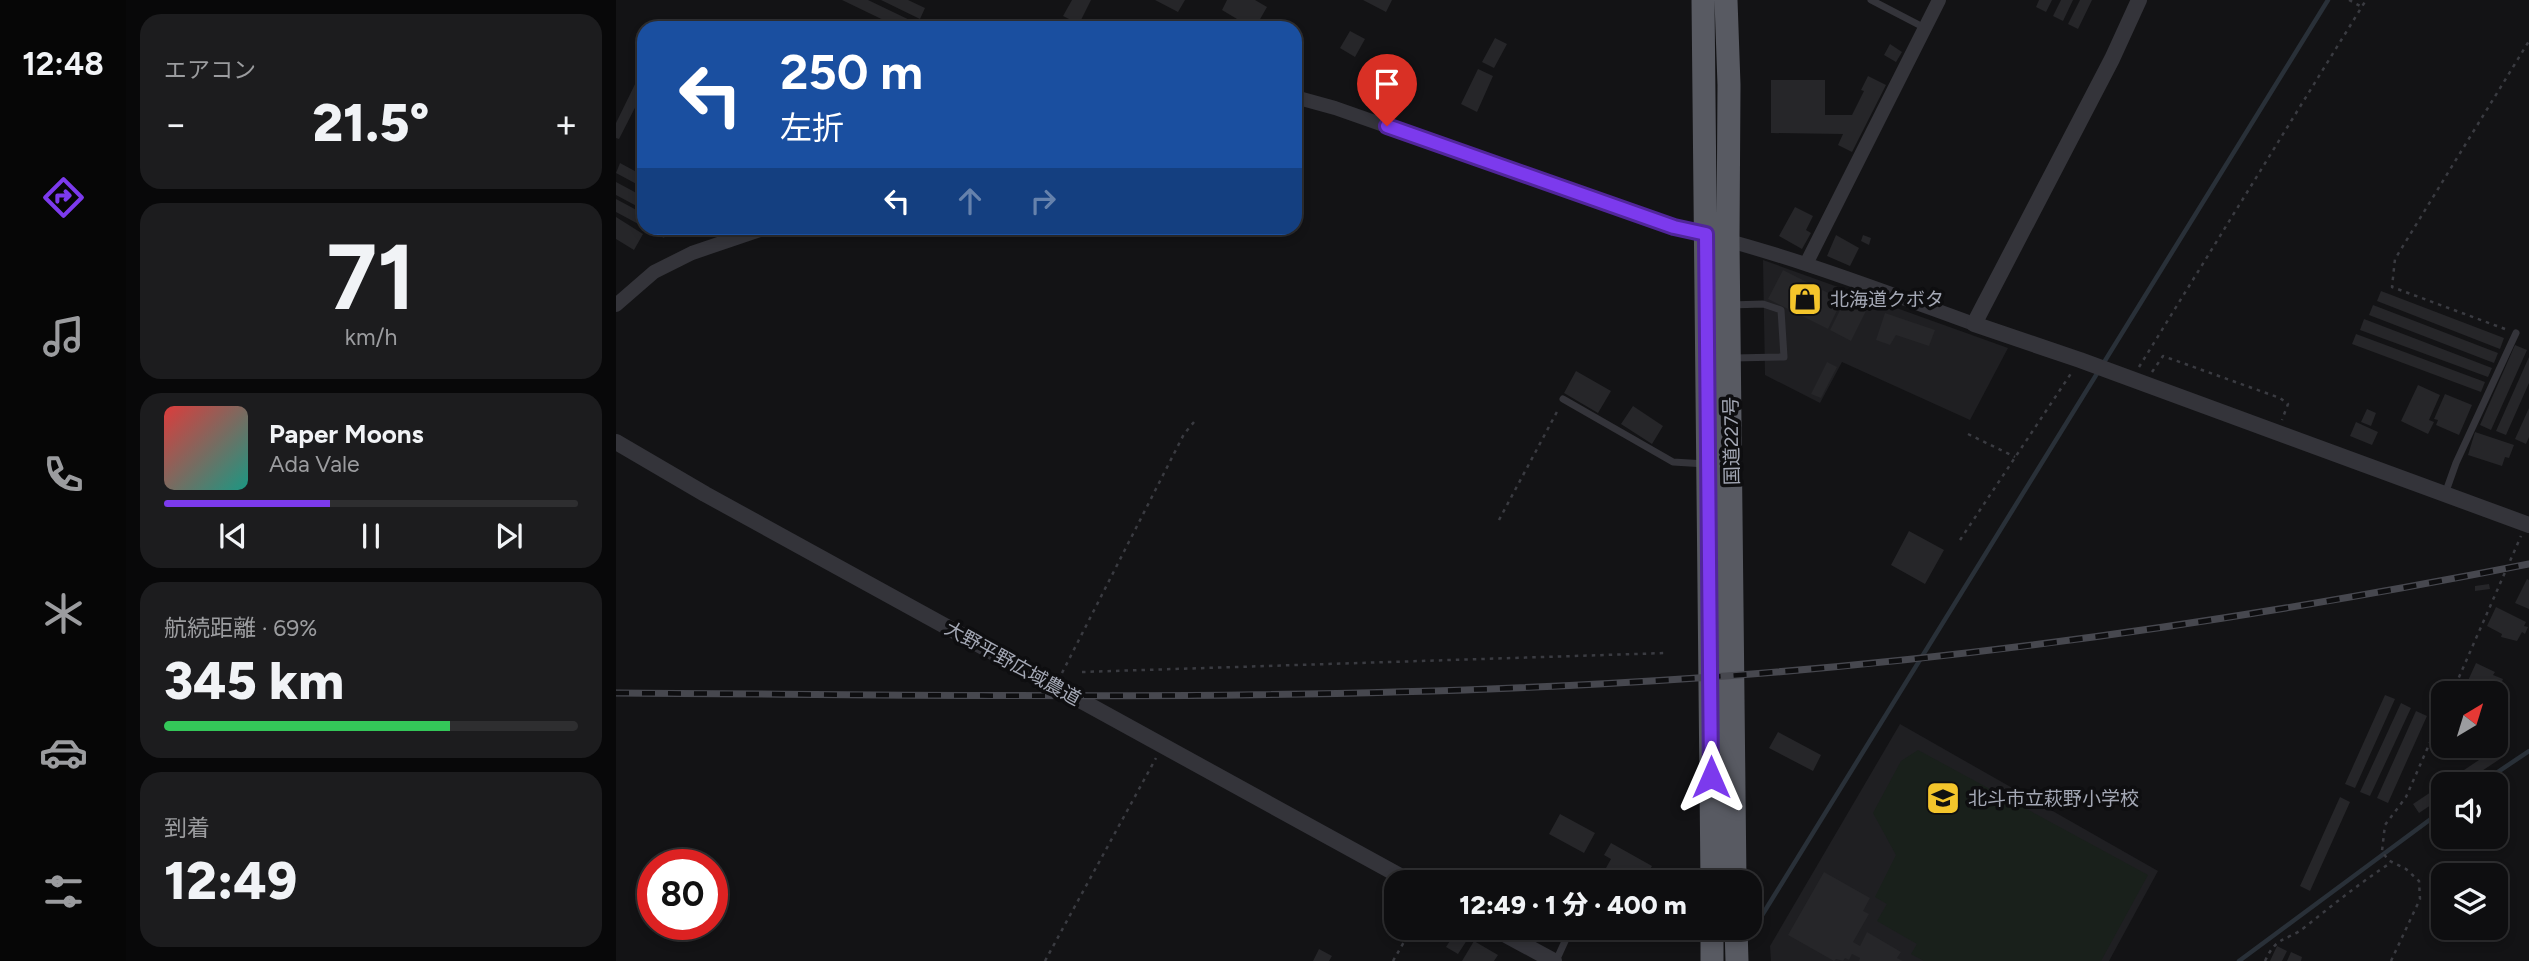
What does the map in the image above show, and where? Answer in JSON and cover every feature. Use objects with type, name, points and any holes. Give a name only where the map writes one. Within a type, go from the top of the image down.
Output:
[{"type":"highway","name":"国道227号","points":[[1703,0],[1717,237],[1729,305],[1735,870]]},
{"type":"highway","name":"国道227号","points":[[1712,870],[1708,464],[1717,237],[1729,85],[1726,0]]},
{"type":"highway","points":[[1712,940],[1712,961]]},
{"type":"highway","points":[[1736,940],[1737,961]]},
{"type":"street","points":[[1806,264],[1939,0]]},
{"type":"street","points":[[1974,324],[2112,60],[2139,0]]},
{"type":"street","points":[[1302,99],[1335,108],[1674,227],[1806,264],[2082,361],[2528,524]]},
{"type":"street","points":[[616,305],[654,272],[692,253],[745,235]]},
{"type":"street","name":"大野平野広域農道","points":[[616,442],[705,494],[1389,870]]},
{"type":"street","points":[[1516,940],[1555,961]]},
{"type":"lane","points":[[1871,0],[1925,28]]},
{"type":"lane","points":[[1729,305],[1763,304],[1781,310],[1784,357],[1730,358]]},
{"type":"lane","points":[[2445,494],[2456,463],[2516,333]]},
{"type":"lane","points":[[1563,399],[1673,462],[1731,466]]},
{"type":"lane","points":[[1555,961],[1565,940]]},
{"type":"path","points":[[2349,0],[2362,7]]},
{"type":"path","points":[[2138,382],[2366,0]]},
{"type":"path","points":[[2516,333],[2392,287],[2395,259],[2529,41]]},
{"type":"path","points":[[2138,382],[2163,356],[2280,398],[2288,404],[2277,432]]},
{"type":"path","points":[[1959,540],[2082,361]]},
{"type":"path","points":[[1499,520],[1563,399]]},
{"type":"path","points":[[1056,686],[1184,434],[1194,422]]},
{"type":"path","points":[[1968,434],[2015,457]]},
{"type":"path","points":[[2457,681],[2528,524]]},
{"type":"path","points":[[1082,673],[1667,653]]},
{"type":"path","points":[[2391,961],[2420,899],[2419,881],[2406,869],[2390,861],[2382,851],[2385,825],[2406,797],[2431,740]]},
{"type":"path","points":[[1045,961],[1163,745]]},
{"type":"path","points":[[2265,961],[2270,949],[2279,940],[2301,930],[2390,861]]},
{"type":"path","points":[[1393,961],[1405,940]]},
{"type":"shaded area","points":[[1763,260],[2008,348],[1970,420],[1842,362],[1820,403],[1765,375]]},
{"type":"shaded area","name":"北斗市立萩野小学校","points":[[1900,724],[2158,871],[2109,961],[1771,961],[1770,946]]},
{"type":"shaded area","name":"北斗市立萩野小学校","points":[[1918,750],[2148,875],[2101,961],[1924,961],[1911,954],[1917,944],[1877,921],[1887,904],[1875,897],[1896,855],[1873,813],[1901,761]]},
{"type":"building","points":[[842,0],[868,0],[912,21],[886,21]]},
{"type":"building","points":[[881,0],[908,0],[925,8],[920,19]]},
{"type":"building","points":[[1072,0],[1091,0],[1080,21],[1063,16]]},
{"type":"building","points":[[1155,0],[1185,0],[1178,12]]},
{"type":"building","points":[[1227,0],[1255,0],[1267,7],[1259,21],[1240,21],[1222,10]]},
{"type":"building","points":[[1363,0],[1392,0],[1386,12]]},
{"type":"building","points":[[2039,0],[2052,0],[2046,12],[2036,7]]},
{"type":"building","points":[[2061,0],[2073,0],[2063,21],[2053,16]]},
{"type":"building","points":[[2080,0],[2092,0],[2078,29],[2068,24]]},
{"type":"building","points":[[1350,31],[1365,39],[1355,57],[1340,48]]},
{"type":"building","points":[[1495,38],[1507,44],[1494,68],[1482,62]]},
{"type":"building","points":[[1890,44],[1902,52],[1896,62],[1884,55]]},
{"type":"building","points":[[1478,69],[1493,76],[1477,112],[1461,104]]},
{"type":"building","points":[[1868,76],[1886,85],[1852,152],[1838,145],[1843,134],[1771,133],[1771,80],[1825,80],[1825,115],[1852,115]]},
{"type":"building","points":[[637,80],[637,104],[619,139],[616,138],[616,123]]},
{"type":"building","points":[[620,163],[637,172],[637,184],[616,173]]},
{"type":"building","points":[[616,182],[637,193],[637,206],[616,195]]},
{"type":"building","points":[[616,199],[637,210],[637,223],[616,212]]},
{"type":"building","points":[[1795,207],[1813,216],[1806,230],[1811,233],[1802,249],[1779,236]]},
{"type":"building","points":[[616,217],[637,230],[637,235],[642,235],[634,250],[616,239]]},
{"type":"building","points":[[1836,235],[1859,248],[1850,266],[1827,256]]},
{"type":"building","points":[[1863,235],[1871,238],[1869,245],[1861,241]]},
{"type":"building","name":"北海道クボタ","points":[[1783,270],[1842,300],[1828,329],[1768,299]]},
{"type":"building","points":[[2381,291],[2504,338],[2500,349],[2377,301]]},
{"type":"building","points":[[1848,294],[1869,305],[1851,341],[1830,330]]},
{"type":"building","points":[[2373,305],[2498,353],[2494,363],[2369,315]]},
{"type":"building","points":[[1885,313],[1935,330],[1929,346],[1896,335],[1890,345],[1876,340]]},
{"type":"building","points":[[2364,319],[2492,368],[2488,377],[2360,330]]},
{"type":"building","points":[[2356,334],[2485,382],[2481,392],[2352,344]]},
{"type":"building","points":[[2515,345],[2527,350],[2491,430],[2480,425]]},
{"type":"building","points":[[2529,357],[2529,383],[2506,435],[2496,431]]},
{"type":"building","points":[[1827,362],[1837,367],[1821,398],[1811,394]]},
{"type":"building","points":[[1576,371],[1611,391],[1598,413],[1564,393]]},
{"type":"building","points":[[2418,385],[2440,395],[2429,420],[2434,422],[2428,434],[2401,421]]},
{"type":"building","points":[[2445,394],[2472,405],[2459,435],[2436,425],[2438,420],[2434,419]]},
{"type":"building","points":[[1633,406],[1663,426],[1652,444],[1621,424]]},
{"type":"building","points":[[2529,408],[2529,437],[2526,444],[2515,439]]},
{"type":"building","points":[[2367,409],[2376,413],[2371,426],[2361,422]]},
{"type":"building","points":[[2356,422],[2378,432],[2372,445],[2350,436]]},
{"type":"building","points":[[2475,432],[2514,445],[2509,458],[2505,457],[2502,466],[2468,455]]},
{"type":"building","points":[[1909,531],[1944,550],[1925,584],[1891,565]]},
{"type":"building","points":[[2527,579],[2529,580],[2529,609],[2515,603]]},
{"type":"building","points":[[2489,584],[2490,589],[2475,591],[2475,586]]},
{"type":"building","points":[[2496,607],[2526,622],[2524,626],[2528,627],[2525,634],[2522,632],[2517,641],[2501,637],[2502,634],[2487,626]]},
{"type":"building","points":[[2476,663],[2503,679],[2502,681],[2468,681]]},
{"type":"building","points":[[2385,695],[2395,699],[2355,788],[2345,784]]},
{"type":"building","points":[[2401,703],[2411,708],[2370,796],[2360,792]]},
{"type":"building","points":[[2416,711],[2427,716],[2388,803],[2377,798]]},
{"type":"building","points":[[1778,732],[1821,755],[1813,771],[1769,748]]},
{"type":"building","points":[[2482,758],[2500,759],[2480,772],[2461,772]]},
{"type":"building","points":[[2431,792],[2431,805],[2419,813],[2413,804]]},
{"type":"building","points":[[2340,797],[2350,802],[2310,891],[2300,886]]},
{"type":"building","points":[[1560,814],[1595,833],[1584,853],[1549,834]]},
{"type":"building","points":[[1611,843],[1652,866],[1650,870],[1610,870],[1606,868],[1611,859],[1604,855]]},
{"type":"building","points":[[1824,872],[1870,898],[1863,911],[1869,914],[1853,942],[1860,946],[1867,932],[1901,952],[1897,958],[1903,961],[1859,961],[1860,958],[1852,954],[1849,960],[1845,958],[1843,961],[1834,961],[1788,935]]},
{"type":"building","points":[[1451,940],[1467,940],[1458,954],[1446,947]]},
{"type":"building","points":[[1474,941],[1498,955],[1494,961],[1462,961]]},
{"type":"building","points":[[2277,946],[2287,951],[2282,961],[2270,961]]},
{"type":"building","points":[[1319,949],[1332,956],[1329,961],[1313,961]]},
{"type":"building","points":[[2291,952],[2302,957],[2301,961],[2287,961]]},
{"type":"waterway","points":[[1762,915],[2328,0]]},
{"type":"waterway","points":[[2498,772],[2529,751]]},
{"type":"waterway","points":[[2239,961],[2431,819]]},
{"type":"railway","points":[[616,693],[1156,696],[1427,691],[1697,678],[1906,660],[2115,634],[2322,602],[2529,564]]},
{"type":"place","name":"北海道クボタ","points":[[1805,299]]},
{"type":"place","name":"北斗市立萩野小学校","points":[[1943,798]]},
{"type":"route","points":[[1387,126],[1674,227],[1706,234],[1711,777]]}]
